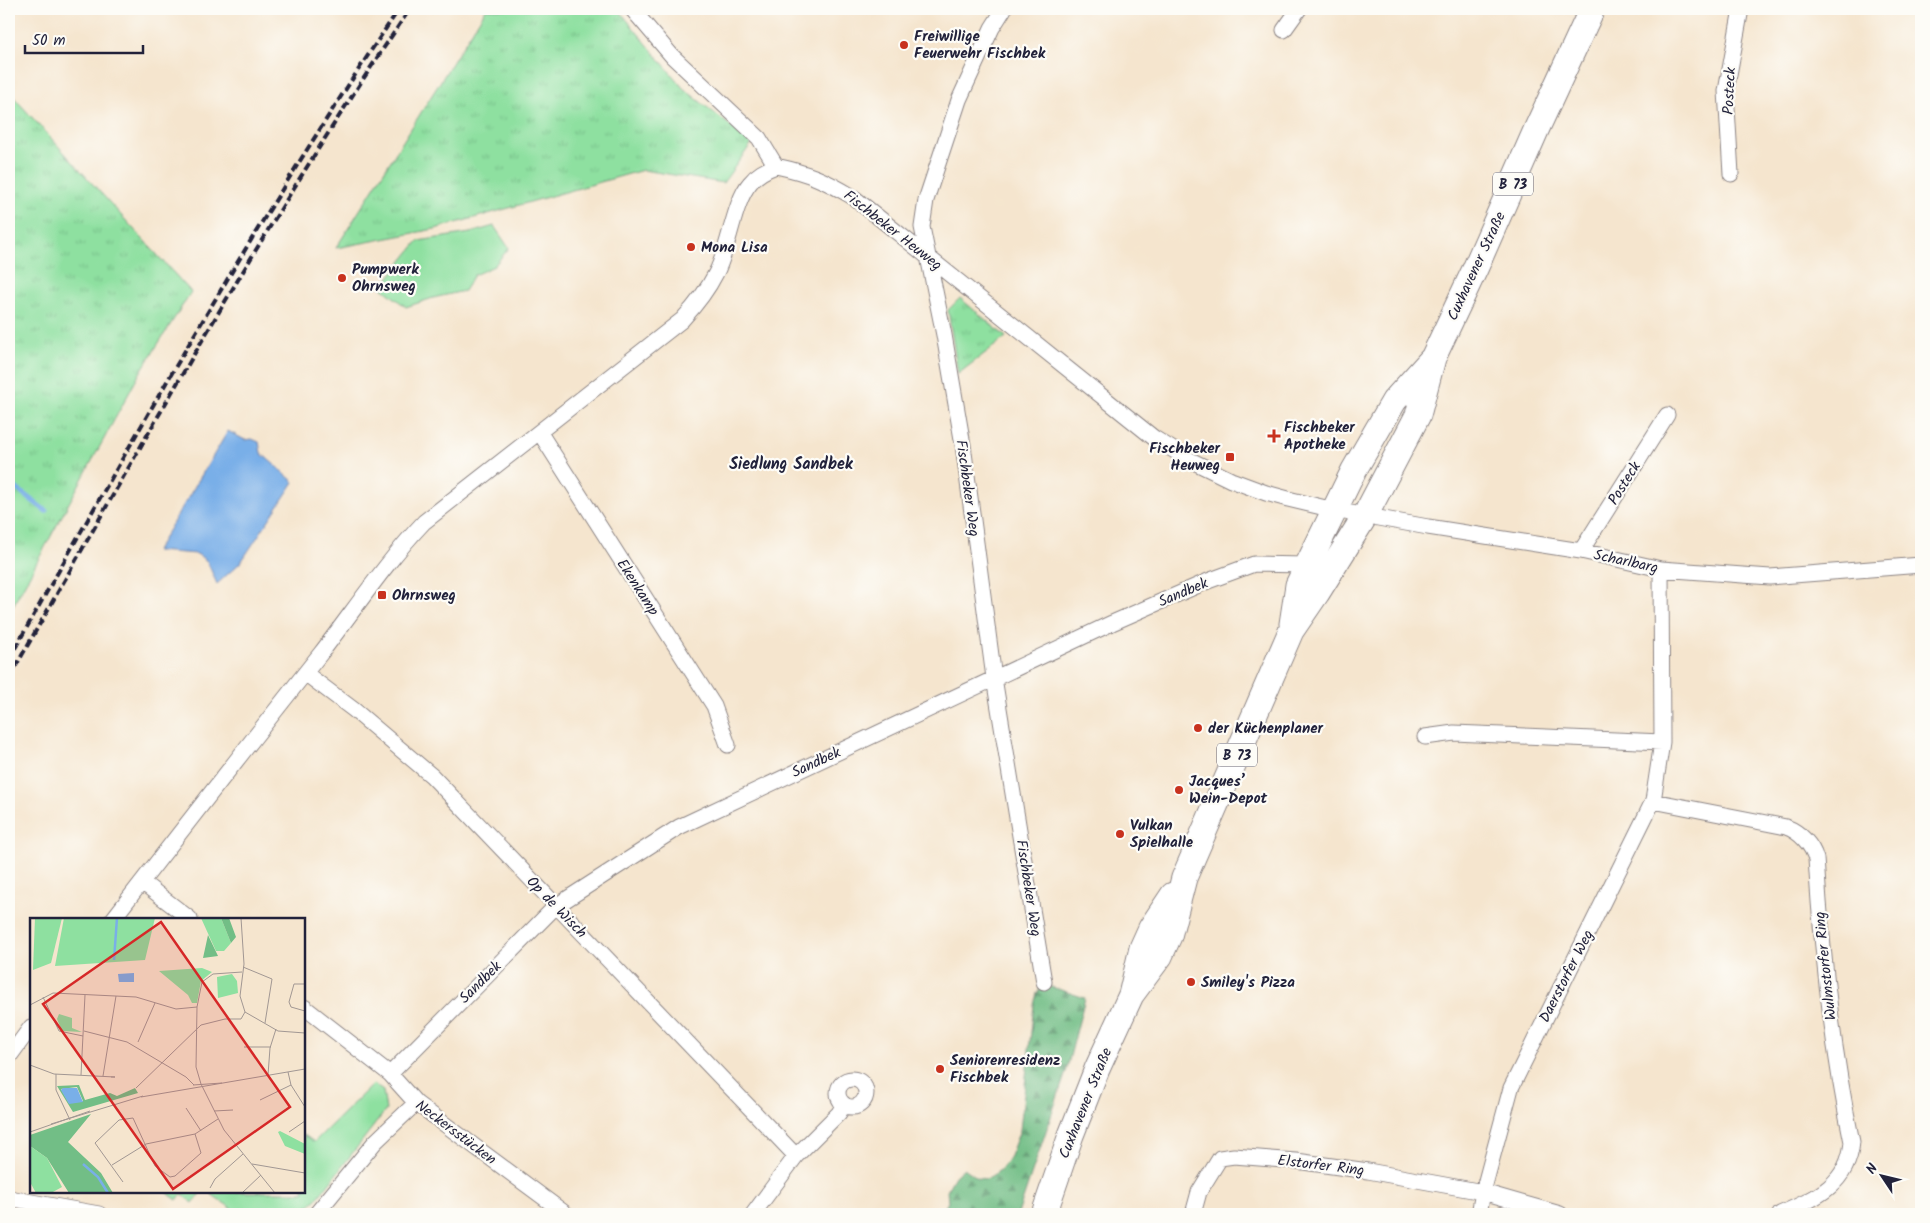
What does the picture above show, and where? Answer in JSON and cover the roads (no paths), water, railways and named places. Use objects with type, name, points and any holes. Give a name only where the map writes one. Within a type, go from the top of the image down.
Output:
[{"type":"main road","name":"Cuxhavener Straße","points":[[1044,1214],[1071,1135],[1097,1069],[1131,995],[1142,948],[1151,928],[1184,878],[1290,631],[1317,593],[1365,516],[1418,415],[1423,402],[1433,358],[1592,9]]},
{"type":"main road","name":"Cuxhavener Straße","points":[[1290,631],[1298,585],[1362,455],[1394,401],[1433,358]]},
{"type":"street","points":[[114,918],[405,542],[424,522],[682,320],[700,300],[716,272],[728,245],[738,207],[749,184],[762,171],[776,166],[759,138],[672,56],[632,9]]},
{"type":"street","name":"Fischbeker Weg","points":[[1004,9],[992,28],[959,100],[926,200],[922,227],[944,335],[963,446],[994,678],[1044,982]]},
{"type":"street","points":[[1284,30],[1299,9]]},
{"type":"street","name":"Posteck","points":[[1731,174],[1726,91],[1741,9]]},
{"type":"street","name":"Fischbeker Heuweg","points":[[776,166],[804,172],[826,180],[852,197],[1154,438],[1188,459],[1250,488],[1273,496],[1334,510]]},
{"type":"street","name":"Posteck","points":[[1581,551],[1667,415]]},
{"type":"street","name":"Ekenkamp","points":[[540,433],[714,706],[728,745]]},
{"type":"street","name":"Scharlbarg","points":[[1334,510],[1581,551],[1661,569],[1770,577],[1921,565]]},
{"type":"street","name":"Sandbek","points":[[390,1074],[556,906],[679,827],[1112,623],[1243,567],[1254,564],[1306,566]]},
{"type":"street","name":"Daerstorfer Weg","points":[[1479,1214],[1483,1192],[1511,1088],[1653,801],[1662,742],[1661,569]]},
{"type":"street","name":"Op de Wisch","points":[[305,673],[354,710],[432,776],[796,1156]]},
{"type":"street","points":[[1425,737],[1454,733],[1662,742]]},
{"type":"street","name":"Wulmstorfer Ring","points":[[1653,801],[1786,827],[1803,839],[1814,852],[1830,1020],[1839,1082],[1852,1142],[1846,1168],[1832,1186],[1780,1214]]},
{"type":"street","points":[[142,882],[189,918]]},
{"type":"street","name":"Neckersstücken","points":[[305,1008],[390,1074],[416,1103],[566,1214]]},
{"type":"street","points":[[9,1056],[30,1028]]},
{"type":"street","points":[[316,1214],[375,1142],[416,1103]]},
{"type":"street","points":[[754,1214],[796,1156],[839,1114],[844,1104]]},
{"type":"street","name":"Elstorfer Ring","points":[[1193,1214],[1199,1192],[1220,1158],[1234,1156],[1296,1161],[1368,1171],[1483,1192]]},
{"type":"street","points":[[1483,1192],[1560,1214]]},
{"type":"street","points":[[9,1198],[99,1214]]},
{"type":"water","points":[[228,431],[245,440],[252,439],[259,442],[261,453],[294,482],[241,562],[217,584],[207,561],[197,554],[156,551]]},
{"type":"waterway","name":"Sandbek","points":[[9,483],[46,511]]},
{"type":"railway","points":[[9,659],[197,330],[296,168],[399,9]]},
{"type":"railway","points":[[9,678],[203,339],[303,172],[410,9]]},
{"type":"place","name":"Freiwillige Feuerwehr Fischbek","points":[[904,45]]},
{"type":"place","name":"Mona Lisa","points":[[691,247]]},
{"type":"place","name":"Pumpwerk Ohrnsweg","points":[[342,278]]},
{"type":"place","name":"Fischbeker Apotheke","points":[[1274,436]]},
{"type":"place","name":"Fischbeker Heuweg","points":[[1230,457]]},
{"type":"place","name":"Ohrnsweg","points":[[382,595]]},
{"type":"place","name":"der Küchenplaner","points":[[1198,728]]},
{"type":"place","name":"Jacques’ Wein-Depot","points":[[1179,790]]},
{"type":"place","name":"Vulkan Spielhalle","points":[[1120,834]]},
{"type":"place","name":"Smiley's Pizza","points":[[1191,982]]},
{"type":"place","name":"Seniorenresidenz Fischbek","points":[[940,1069]]},
{"type":"district","name":"Siedlung Sandbek","points":[[791,463]]}]
